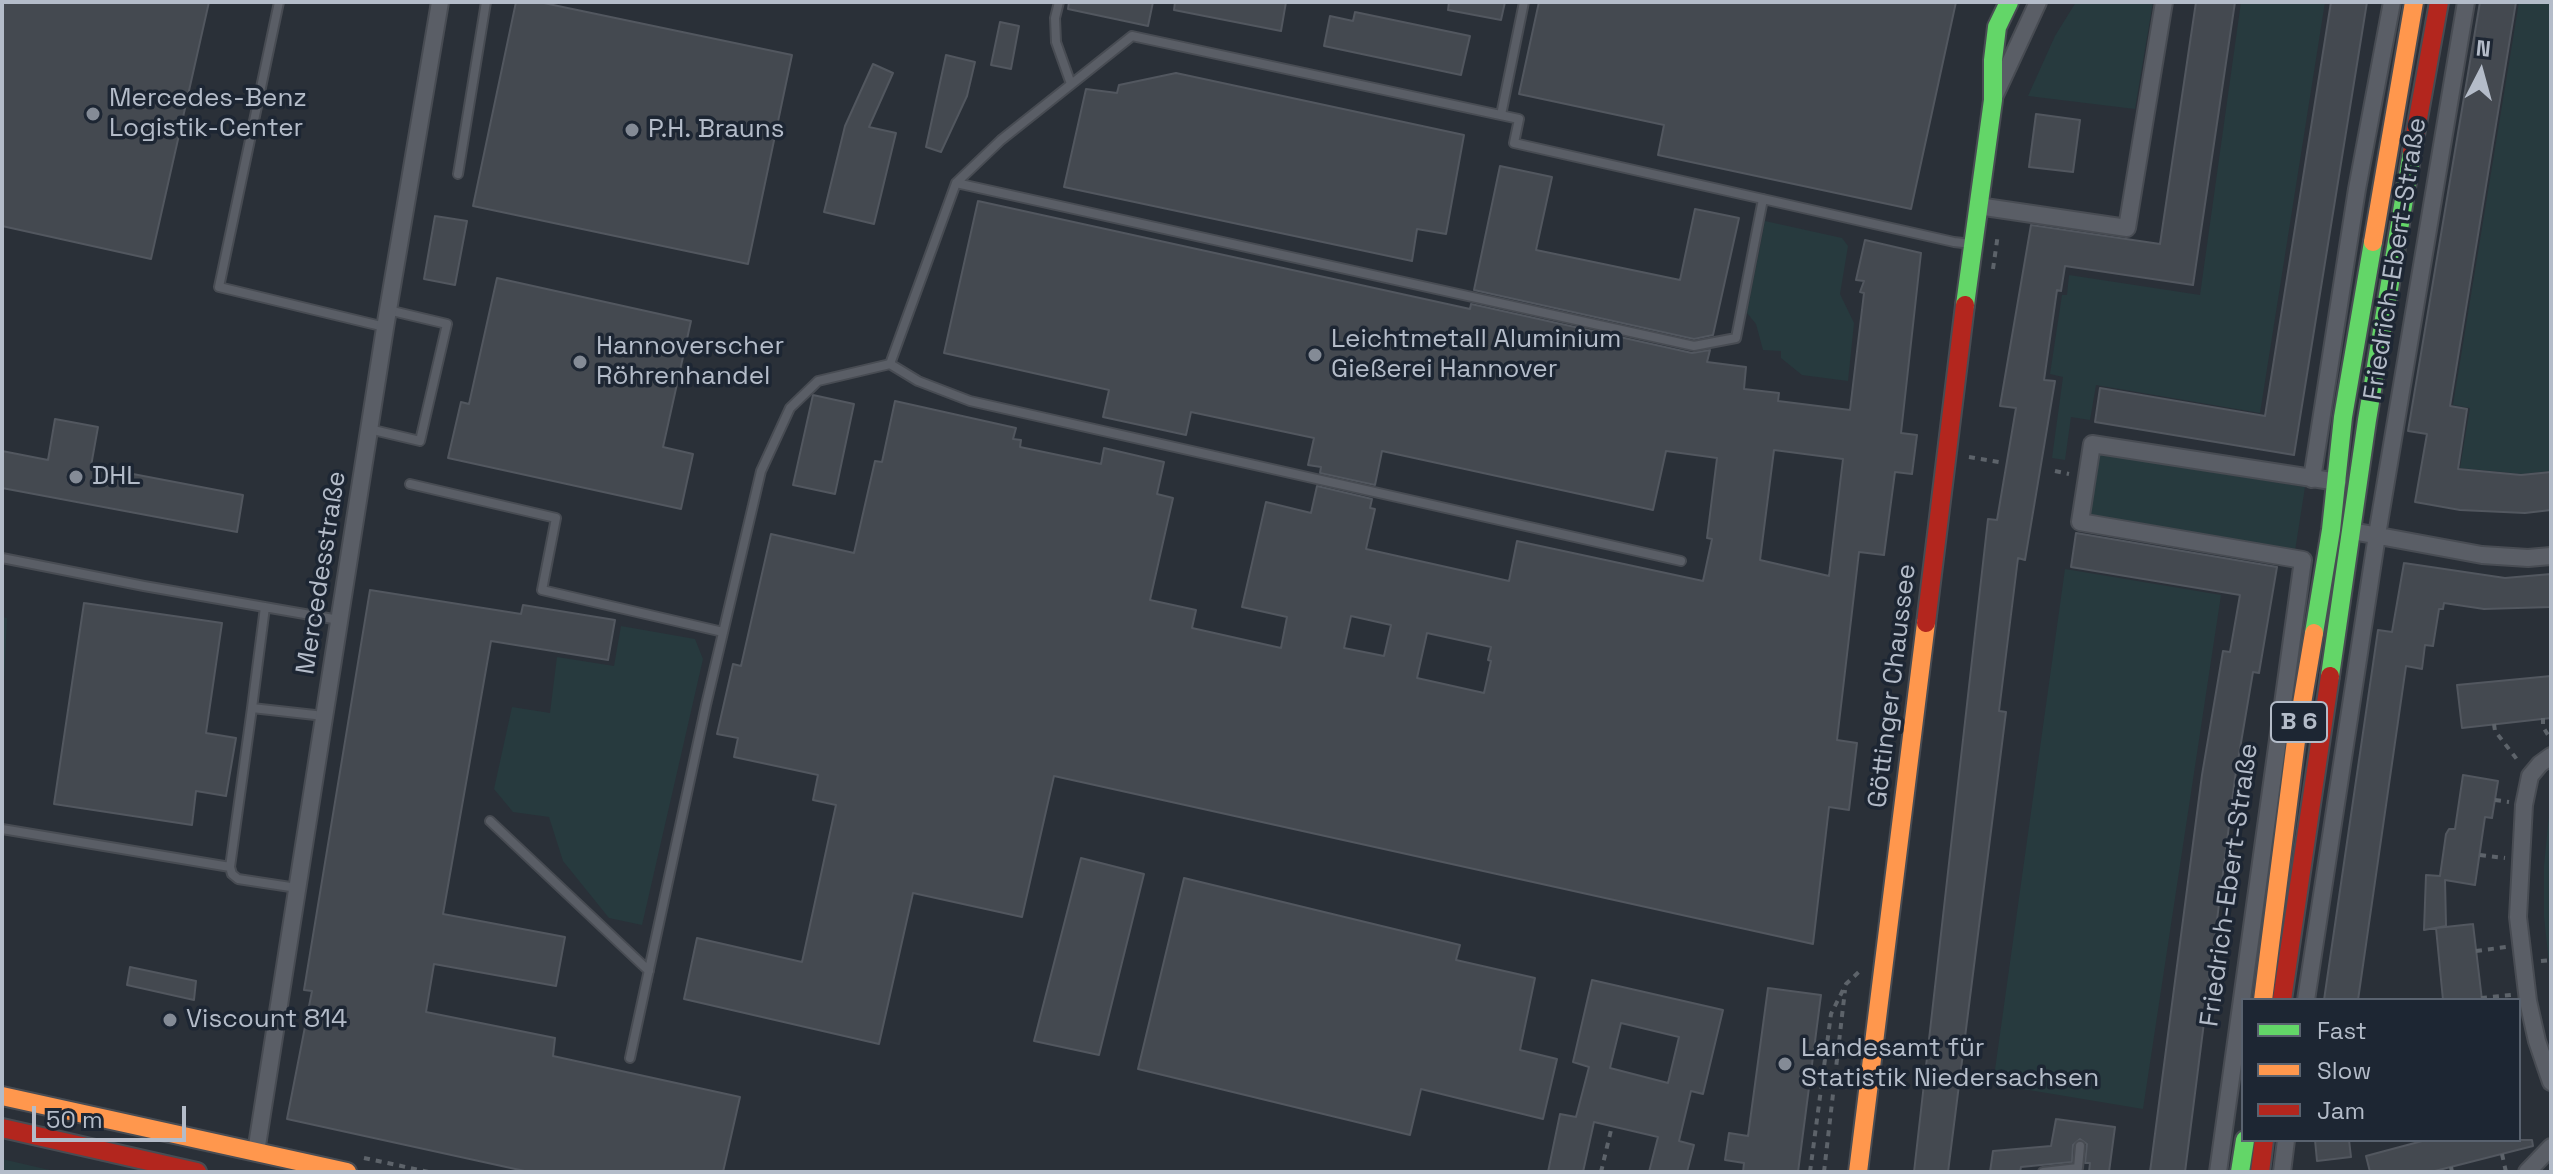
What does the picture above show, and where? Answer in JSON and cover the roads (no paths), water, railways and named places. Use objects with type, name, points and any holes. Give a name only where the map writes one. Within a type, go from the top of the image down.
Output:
[{"type":"main road","name":"Göttinger Chaussee","points":[[1858,1172],[1993,100],[1997,27],[2009,2]]},
{"type":"main road","name":"Friedrich-Ebert-Straße","points":[[2263,998],[2297,733],[2338,482],[2343,417],[2414,2]]},
{"type":"main road","name":"Friedrich-Ebert-Straße","points":[[2282,998],[2367,420],[2439,2]]},
{"type":"main road","points":[[2,1096],[347,1172]]},
{"type":"main road","points":[[2,1128],[197,1172]]},
{"type":"main road","points":[[2240,1172],[2245,1142]]},
{"type":"main road","points":[[2260,1172],[2264,1142]]},
{"type":"street","name":"Mercedesstraße","points":[[256,1152],[385,328],[440,2]]},
{"type":"street","name":"Göttinger Chaussee","points":[[1995,2],[1997,27]]},
{"type":"street","name":"Göttinger Chaussee","points":[[1993,100],[2038,2]]},
{"type":"street","points":[[1978,206],[2127,228],[2164,2]]},
{"type":"street","name":"Friedrich-Ebert-Straße","points":[[2312,479],[2357,189],[2392,2]]},
{"type":"street","name":"Friedrich-Ebert-Straße","points":[[2306,998],[2377,535],[2466,2]]},
{"type":"street","name":"Friedrich-Ebert-Straße","points":[[2357,189],[2380,195]]},
{"type":"street","name":"Friedrich-Ebert-Straße","points":[[2218,1172],[2303,560],[2080,522],[2092,444],[2338,482]]},
{"type":"street","points":[[2352,531],[2482,555],[2551,556]]},
{"type":"street","points":[[2551,756],[2530,776],[2524,805],[2518,917],[2527,993],[2537,1041],[2551,1082]]},
{"type":"street","points":[[2282,1172],[2286,1142]]},
{"type":"street","points":[[2527,1172],[2551,1147]]},
{"type":"lane","points":[[279,2],[219,287],[385,328]]},
{"type":"lane","points":[[458,174],[486,2]]},
{"type":"lane","points":[[1059,2],[1055,18],[1056,42],[1071,84]]},
{"type":"lane","points":[[1501,115],[1524,2]]},
{"type":"lane","points":[[890,364],[956,183],[1001,140],[1132,36],[1519,119],[1514,143],[1973,244]]},
{"type":"lane","points":[[956,183],[1694,346],[1736,338],[1763,199]]},
{"type":"lane","points":[[369,429],[420,441],[447,324],[388,310]]},
{"type":"lane","points":[[630,1058],[761,471],[790,408],[818,381],[890,364],[918,381],[970,401],[1681,561]]},
{"type":"lane","points":[[410,484],[556,518],[542,590],[723,632]]},
{"type":"lane","points":[[2,558],[339,620]]},
{"type":"lane","points":[[265,607],[230,867],[238,879],[297,888]]},
{"type":"lane","points":[[252,708],[324,716]]},
{"type":"lane","points":[[490,821],[649,971]]},
{"type":"lane","points":[[2,829],[230,867]]},
{"type":"lane","points":[[2043,1172],[2078,1168],[2080,1146]]},
{"type":"place","name":"Mercedes-Benz Logistik-Center","points":[[93,114]]},
{"type":"place","name":"P.H. Brauns","points":[[632,130]]},
{"type":"place","name":"Leichtmetall Aluminium Gießerei Hannover","points":[[1315,355]]},
{"type":"place","name":"Hannoverscher Röhrenhandel","points":[[580,362]]},
{"type":"place","name":"DHL","points":[[76,477]]},
{"type":"place","name":"Viscount 814","points":[[170,1020]]},
{"type":"place","name":"Landesamt für Statistik Niedersachsen","points":[[1785,1064]]}]
